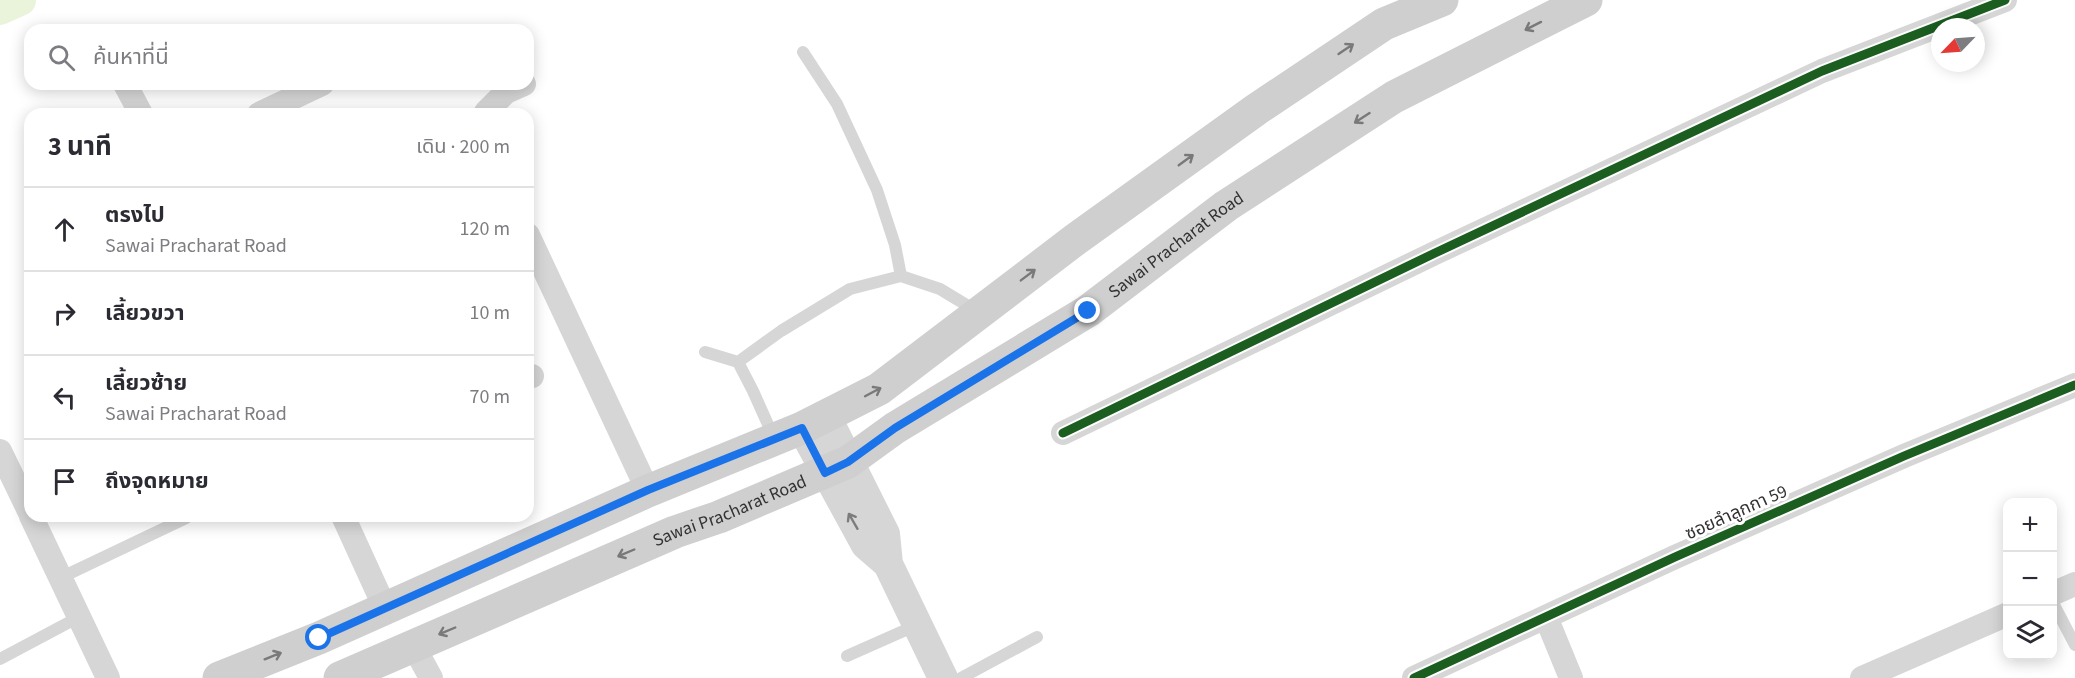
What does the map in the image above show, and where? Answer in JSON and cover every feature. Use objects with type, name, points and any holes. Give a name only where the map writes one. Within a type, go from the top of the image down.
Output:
[{"type":"main road","points":[[219,678],[319,638],[648,490],[801,428],[879,389],[1076,239],[1257,109],[1384,24],[1442,0]]},
{"type":"main road","name":"Sawai Pracharat Road","points":[[340,678],[675,532],[719,517],[836,467],[895,428],[1088,311],[1226,206],[1394,97],[1586,0]]},
{"type":"main road","points":[[699,471],[719,517]]},
{"type":"street","points":[[1063,433],[1435,253],[1822,71],[2005,0]]},
{"type":"street","points":[[128,90],[138,108]]},
{"type":"street","points":[[272,108],[309,90]]},
{"type":"street","points":[[490,108],[510,90]]},
{"type":"street","points":[[534,248],[648,490]]},
{"type":"street","name":"ซอยลำลูกกา 59","points":[[1414,678],[1546,616],[1893,461],[2075,385]]},
{"type":"street","points":[[801,428],[836,467],[866,545],[888,564],[943,678]]},
{"type":"street","points":[[0,450],[24,496]]},
{"type":"street","points":[[36,522],[108,678]]},
{"type":"street","points":[[346,522],[385,608]]},
{"type":"street","points":[[2057,592],[2075,584]]},
{"type":"street","points":[[1546,616],[1571,678]]},
{"type":"street","points":[[1862,678],[2003,616]]},
{"type":"street","points":[[413,645],[431,678]]},
{"type":"lane","points":[[803,52],[837,104],[877,190],[895,245],[901,276]]},
{"type":"lane","points":[[738,362],[782,331],[850,289],[901,276],[940,289],[979,313]]},
{"type":"lane","points":[[705,352],[738,362],[753,391],[801,428]]},
{"type":"lane","points":[[60,578],[178,522]]},
{"type":"lane","points":[[2055,606],[2075,645]]},
{"type":"lane","points":[[0,659],[79,617]]},
{"type":"lane","points":[[846,656],[918,625]]},
{"type":"lane","points":[[961,678],[1037,637]]},
{"type":"waterway","points":[[0,9],[20,0]]},
{"type":"cycle path","points":[[1063,433],[1435,253],[1822,71],[2005,0]]},
{"type":"cycle path","points":[[1414,678],[1675,557],[1904,456],[2075,385]]},
{"type":"route","points":[[319,638],[648,490],[802,428],[825,473],[848,462],[895,428],[1088,311]]}]
